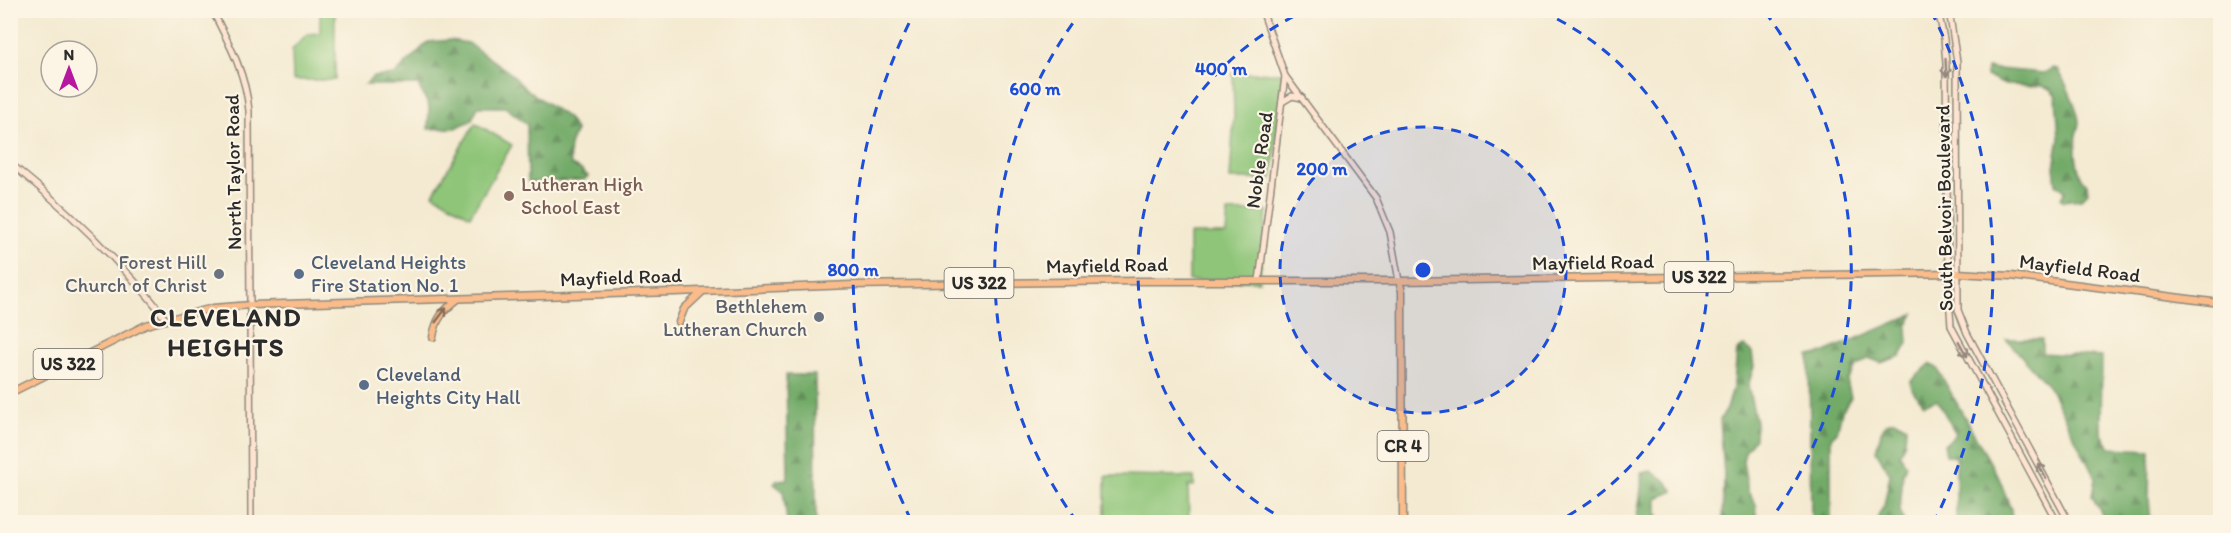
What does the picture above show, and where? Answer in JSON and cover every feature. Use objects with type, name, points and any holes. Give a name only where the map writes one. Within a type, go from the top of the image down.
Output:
[{"type":"main road","name":"Mayfield Road","points":[[10,393],[117,339],[165,320],[213,308],[251,305],[851,285],[1399,281],[1948,273],[1998,275],[2220,303]]},
{"type":"main road","name":"CR 4","points":[[1399,281],[1402,308],[1403,522]]},
{"type":"main road","points":[[680,322],[684,309],[702,291]]},
{"type":"main road","points":[[433,337],[437,320],[443,311],[458,299]]},
{"type":"street","name":"North Taylor Road","points":[[212,10],[240,67],[249,104],[251,522]]},
{"type":"street","name":"Noble Road","points":[[1259,281],[1285,76],[1262,10]]},
{"type":"street","name":"South Belvoir Boulevard","points":[[1938,10],[1946,64],[1948,273],[1951,326],[2057,522]]},
{"type":"street","name":"South Belvoir Boulevard","points":[[1949,10],[1957,62],[1957,303],[1961,321],[2069,522]]},
{"type":"street","points":[[1285,76],[1376,198],[1390,232],[1399,281]]},
{"type":"street","points":[[1282,102],[1291,96],[1302,98]]},
{"type":"street","points":[[10,163],[43,189],[94,237],[153,302],[165,320]]},
{"type":"green space","points":[[320,11],[335,11],[335,80],[293,80],[292,50],[307,34],[320,33]]},
{"type":"green space","points":[[450,40],[468,43],[509,72],[525,88],[568,118],[576,131],[570,148],[571,165],[588,176],[584,180],[528,182],[527,124],[505,107],[478,107],[471,121],[455,128],[428,129],[429,106],[418,85],[365,85],[373,77],[394,75],[428,42]]},
{"type":"green space","points":[[1987,68],[2044,73],[2053,68],[2058,69],[2078,115],[2077,162],[2080,175],[2087,184],[2088,192],[2081,199],[2064,201],[2061,198],[2065,191],[2056,184],[2054,167],[2059,138],[2056,96],[2051,89],[2042,86],[2005,85],[1986,76]]},
{"type":"green space","points":[[1233,73],[1284,73],[1272,179],[1230,179],[1234,114]]},
{"type":"green space","points":[[475,123],[512,145],[470,216],[433,194]]},
{"type":"green space","points":[[1267,211],[1259,281],[1189,281],[1189,234],[1226,234],[1228,212]]},
{"type":"green space","points":[[1914,314],[1907,327],[1908,343],[1901,356],[1881,363],[1869,358],[1856,367],[1847,381],[1851,397],[1842,411],[1837,432],[1831,438],[1831,522],[1811,522],[1809,355],[1818,355]]},
{"type":"green space","points":[[2006,339],[2042,339],[2042,353],[2102,357],[2101,432],[2110,448],[2150,450],[2151,522],[2106,522],[2092,496],[2095,478],[2049,387]]},
{"type":"green space","points":[[1744,346],[1752,352],[1754,367],[1748,386],[1756,422],[1755,438],[1745,452],[1743,461],[1748,492],[1756,504],[1757,522],[1723,522],[1724,475],[1720,420],[1727,409],[1734,384],[1737,350]]},
{"type":"green space","points":[[1930,364],[1937,368],[1999,478],[2011,509],[2012,520],[2007,522],[1956,522],[1956,457],[1946,455],[1944,444],[1956,434],[1937,400],[1924,404],[1913,391],[1910,382]]},
{"type":"green space","points":[[786,375],[815,375],[816,522],[787,522],[783,491],[774,484],[777,480],[788,479]]},
{"type":"green space","points":[[1895,420],[1906,427],[1905,441],[1900,454],[1906,465],[1903,473],[1900,511],[1905,522],[1877,522],[1884,506],[1890,474],[1876,451],[1886,423]]},
{"type":"green space","points":[[1651,471],[1664,479],[1674,491],[1657,498],[1657,512],[1661,522],[1636,522],[1641,492],[1641,473]]},
{"type":"green space","points":[[1106,476],[1194,477],[1194,486],[1188,486],[1189,522],[1106,522]]},
{"type":"place","name":"Lutheran High School East","points":[[509,196]]},
{"type":"place","name":"Forest Hill Church of Christ","points":[[219,274]]},
{"type":"place","name":"Cleveland Heights Fire Station No. 1","points":[[299,274]]},
{"type":"place","name":"Bethlehem Lutheran Church","points":[[819,317]]},
{"type":"place","name":"Cleveland Heights City Hall","points":[[364,385]]},
{"type":"district","name":"CLEVELAND HEIGHTS","points":[[226,332]]}]
